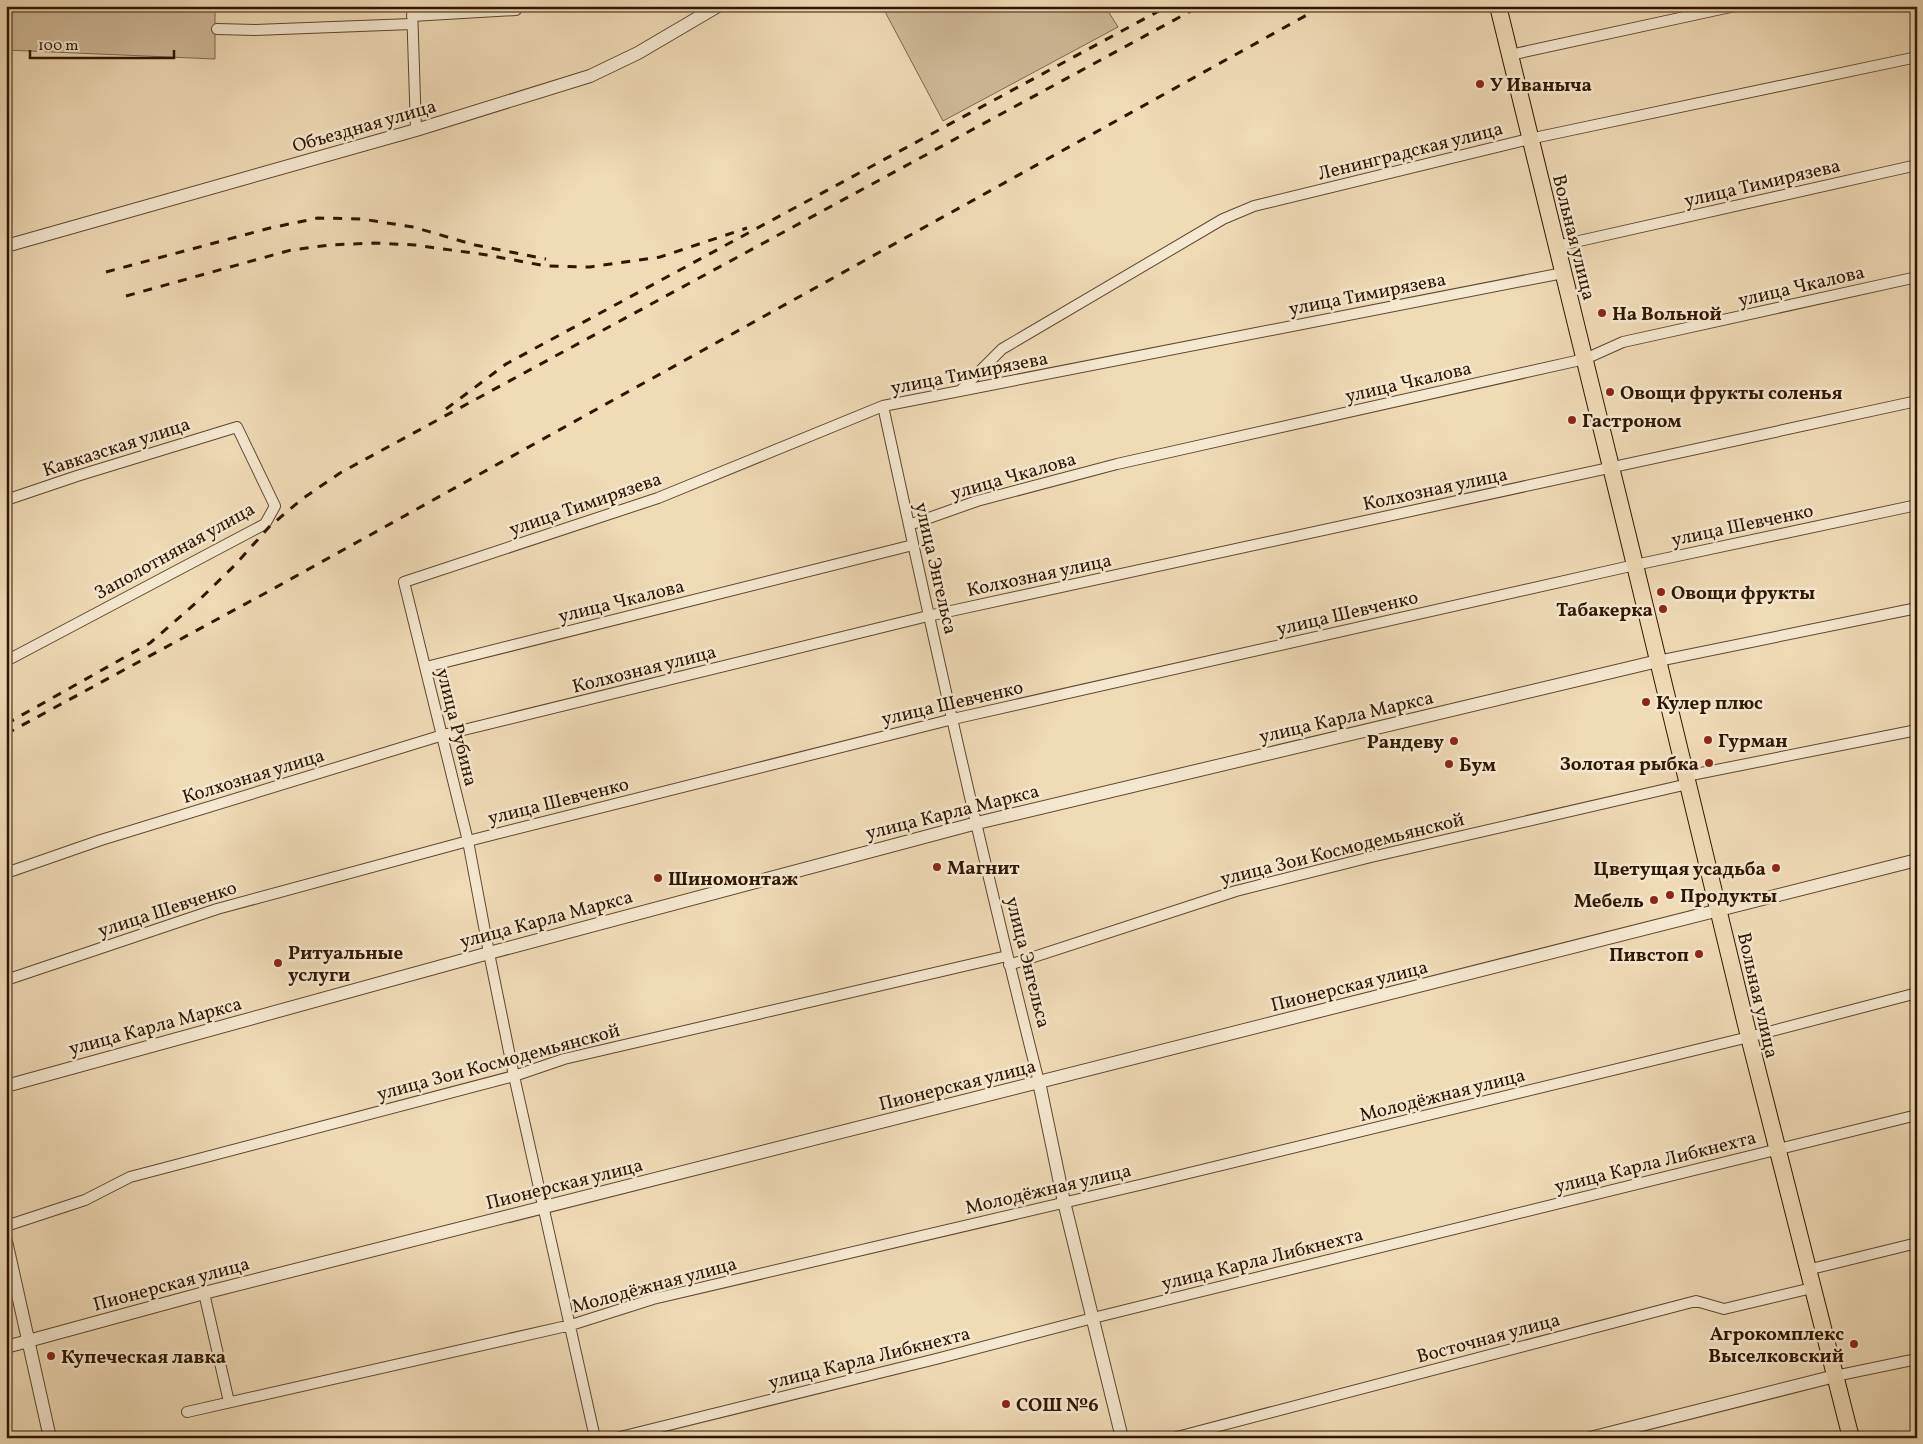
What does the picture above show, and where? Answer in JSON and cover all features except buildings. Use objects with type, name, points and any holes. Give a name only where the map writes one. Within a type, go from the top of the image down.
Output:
[{"type":"main road","name":"Вольная улица","points":[[1498,6],[1749,1038],[1851,1438]]},
{"type":"street","name":"Объездная улица","points":[[6,246],[416,130],[590,76],[638,53],[718,6]]},
{"type":"street","points":[[1510,56],[1735,6]]},
{"type":"street","points":[[217,29],[255,30],[412,15],[516,10]]},
{"type":"street","points":[[412,15],[416,130]]},
{"type":"street","name":"Ленинградская улица","points":[[960,391],[1002,350],[1223,218],[1254,206],[1530,139],[1917,57]]},
{"type":"street","name":"улица Тимирязева","points":[[1557,246],[1917,165]]},
{"type":"street","name":"улица Тимирязева","points":[[404,582],[658,498],[883,406],[1563,273]]},
{"type":"street","name":"улица Чкалова","points":[[908,525],[977,501],[1117,464],[1585,359],[1623,342],[1917,277]]},
{"type":"street","name":"Колхозная улица","points":[[6,873],[101,840],[443,735],[928,616],[1917,401]]},
{"type":"street","name":"улица Энгельса","points":[[883,406],[928,616],[1008,961],[1039,1082],[1064,1202],[1122,1438]]},
{"type":"street","name":"Кавказская улица","points":[[6,500],[237,426]]},
{"type":"street","name":"Заполотняная улица","points":[[6,661],[265,524],[275,506],[237,426]]},
{"type":"street","name":"улица Шевченко","points":[[6,980],[217,909],[468,841],[953,719],[1635,565],[1917,505]]},
{"type":"street","name":"улица Чкалова","points":[[426,667],[912,545]]},
{"type":"street","name":"улица Рубина","points":[[404,582],[468,841],[514,1076],[595,1438]]},
{"type":"street","name":"улица Карла Маркса","points":[[6,1086],[489,953],[977,823],[1658,662],[1917,608]]},
{"type":"street","name":"улица Зои Космодемьянской","points":[[6,1226],[85,1200],[130,1177],[514,1076],[564,1059],[1008,961],[1236,891],[1381,854],[1687,780],[1917,730]]},
{"type":"street","name":"Пионерская улица","points":[[6,1347],[204,1293],[1917,860]]},
{"type":"street","name":"Молодёжная улица","points":[[187,1412],[571,1325],[653,1299],[1148,1184],[1749,1038],[1917,993]]},
{"type":"street","name":"улица Карла Либкнехта","points":[[616,1438],[936,1360],[1092,1318],[1917,1115]]},
{"type":"street","points":[[6,1241],[50,1438]]},
{"type":"street","points":[[1807,1270],[1917,1243]]},
{"type":"street","name":"Восточная улица","points":[[1173,1438],[1696,1301],[1724,1309],[1812,1288]]},
{"type":"street","points":[[204,1293],[229,1402]]},
{"type":"street","points":[[1590,1438],[1835,1376],[1917,1359]]},
{"type":"shaded area","points":[[6,6],[215,6],[215,59],[6,50]]},
{"type":"shaded area","points":[[882,6],[1105,6],[1118,27],[943,121]]},
{"type":"railway","points":[[446,409],[506,364],[1168,6]]},
{"type":"railway","points":[[6,724],[150,643],[197,602],[235,565],[269,527],[302,499],[340,473],[1200,6]]},
{"type":"railway","points":[[6,734],[271,590],[1323,6]]},
{"type":"railway","points":[[106,272],[270,228],[318,218],[362,219],[413,227],[475,245],[546,259]]},
{"type":"railway","points":[[126,296],[291,250],[330,245],[375,243],[415,245],[487,255],[546,266],[590,267],[660,257],[747,228]]},
{"type":"place","name":"У Иваныча","points":[[1480,84]]},
{"type":"place","name":"На Вольной","points":[[1602,313]]},
{"type":"place","name":"Овощи фрукты соленья","points":[[1610,392]]},
{"type":"place","name":"Гастроном","points":[[1572,420]]},
{"type":"place","name":"Овощи фрукты","points":[[1661,592]]},
{"type":"place","name":"Табакерка","points":[[1663,609]]},
{"type":"place","name":"Кулер плюс","points":[[1646,702]]},
{"type":"place","name":"Гурман","points":[[1708,740]]},
{"type":"place","name":"Рандеву","points":[[1454,741]]},
{"type":"place","name":"Золотая рыбка","points":[[1709,763]]},
{"type":"place","name":"Бум","points":[[1449,764]]},
{"type":"place","name":"Магнит","points":[[937,867]]},
{"type":"place","name":"Цветущая усадьба","points":[[1776,868]]},
{"type":"place","name":"Шиномонтаж","points":[[658,878]]},
{"type":"place","name":"Продукты","points":[[1670,895]]},
{"type":"place","name":"Мебель","points":[[1654,900]]},
{"type":"place","name":"Пивстоп","points":[[1699,954]]},
{"type":"place","name":"Ритуальные услуги","points":[[278,963]]},
{"type":"place","name":"Агрокомплекс Выселковский","points":[[1854,1344]]},
{"type":"place","name":"Купеческая лавка","points":[[51,1356]]},
{"type":"place","name":"СОШ №6","points":[[1006,1404]]}]
